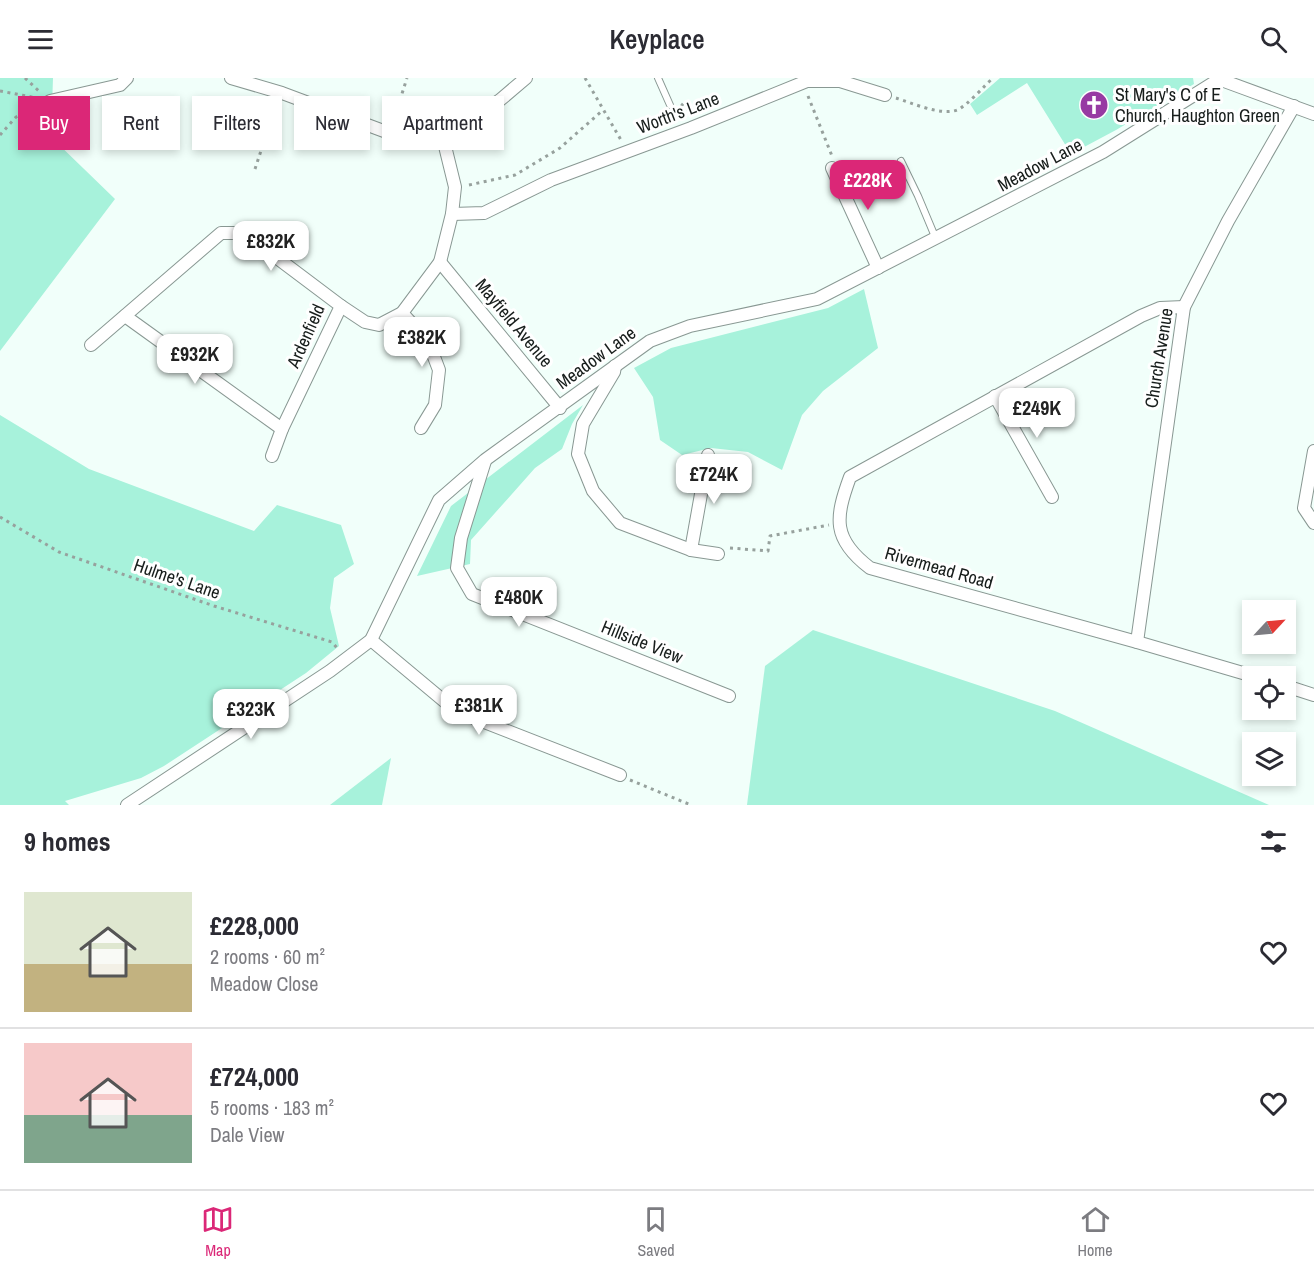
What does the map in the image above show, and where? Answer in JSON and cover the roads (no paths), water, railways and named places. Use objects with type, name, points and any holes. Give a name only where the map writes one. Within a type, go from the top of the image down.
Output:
[{"type":"street","points":[[72,96],[120,85],[126,78]]},
{"type":"street","points":[[231,78],[280,93],[382,130]]},
{"type":"street","points":[[504,97],[526,78]]},
{"type":"street","points":[[1217,79],[1314,114]]},
{"type":"street","name":"Meadow Lane","points":[[127,805],[371,640],[439,500],[485,460],[650,341],[690,326],[818,299],[1103,152],[1217,79]]},
{"type":"street","name":"Worth's Lane","points":[[452,214],[484,213],[551,180],[803,83],[840,81],[885,94]]},
{"type":"street","name":"Church Avenue","points":[[1137,642],[1184,306],[1228,221],[1294,106]]},
{"type":"street","points":[[341,306],[365,322],[379,325],[402,314],[440,262],[452,214],[455,187],[445,150]]},
{"type":"street","points":[[831,168],[878,268]]},
{"type":"street","name":"Ardenfield","points":[[91,345],[221,233],[244,233],[341,306],[282,429],[272,456]]},
{"type":"street","name":"Mayfield Avenue","points":[[440,262],[560,408]]},
{"type":"street","points":[[1052,497],[995,396],[1141,316],[1160,308],[1184,306]]},
{"type":"street","points":[[402,314],[428,341],[439,370],[435,405],[421,428]]},
{"type":"street","points":[[125,316],[282,429]]},
{"type":"street","points":[[616,365],[583,424],[579,454],[593,491],[620,523],[691,550],[718,554]]},
{"type":"street","name":"Rivermead Road","points":[[995,396],[850,477],[840,504],[839,523],[844,539],[852,551],[870,568],[1242,673]]},
{"type":"street","points":[[1314,451],[1304,508],[1314,523]]},
{"type":"street","points":[[691,550],[708,455]]},
{"type":"street","name":"Hillside View","points":[[485,460],[461,538],[457,567],[472,594],[729,696]]},
{"type":"street","points":[[371,640],[456,711],[620,775]]},
{"type":"street","points":[[1296,689],[1314,695]]},
{"type":"lane","points":[[658,78],[670,105]]},
{"type":"lane","points":[[901,161],[936,239]]},
{"type":"place","name":"St Mary's C of E Church, Haughton Green","points":[[1094,105]]}]
